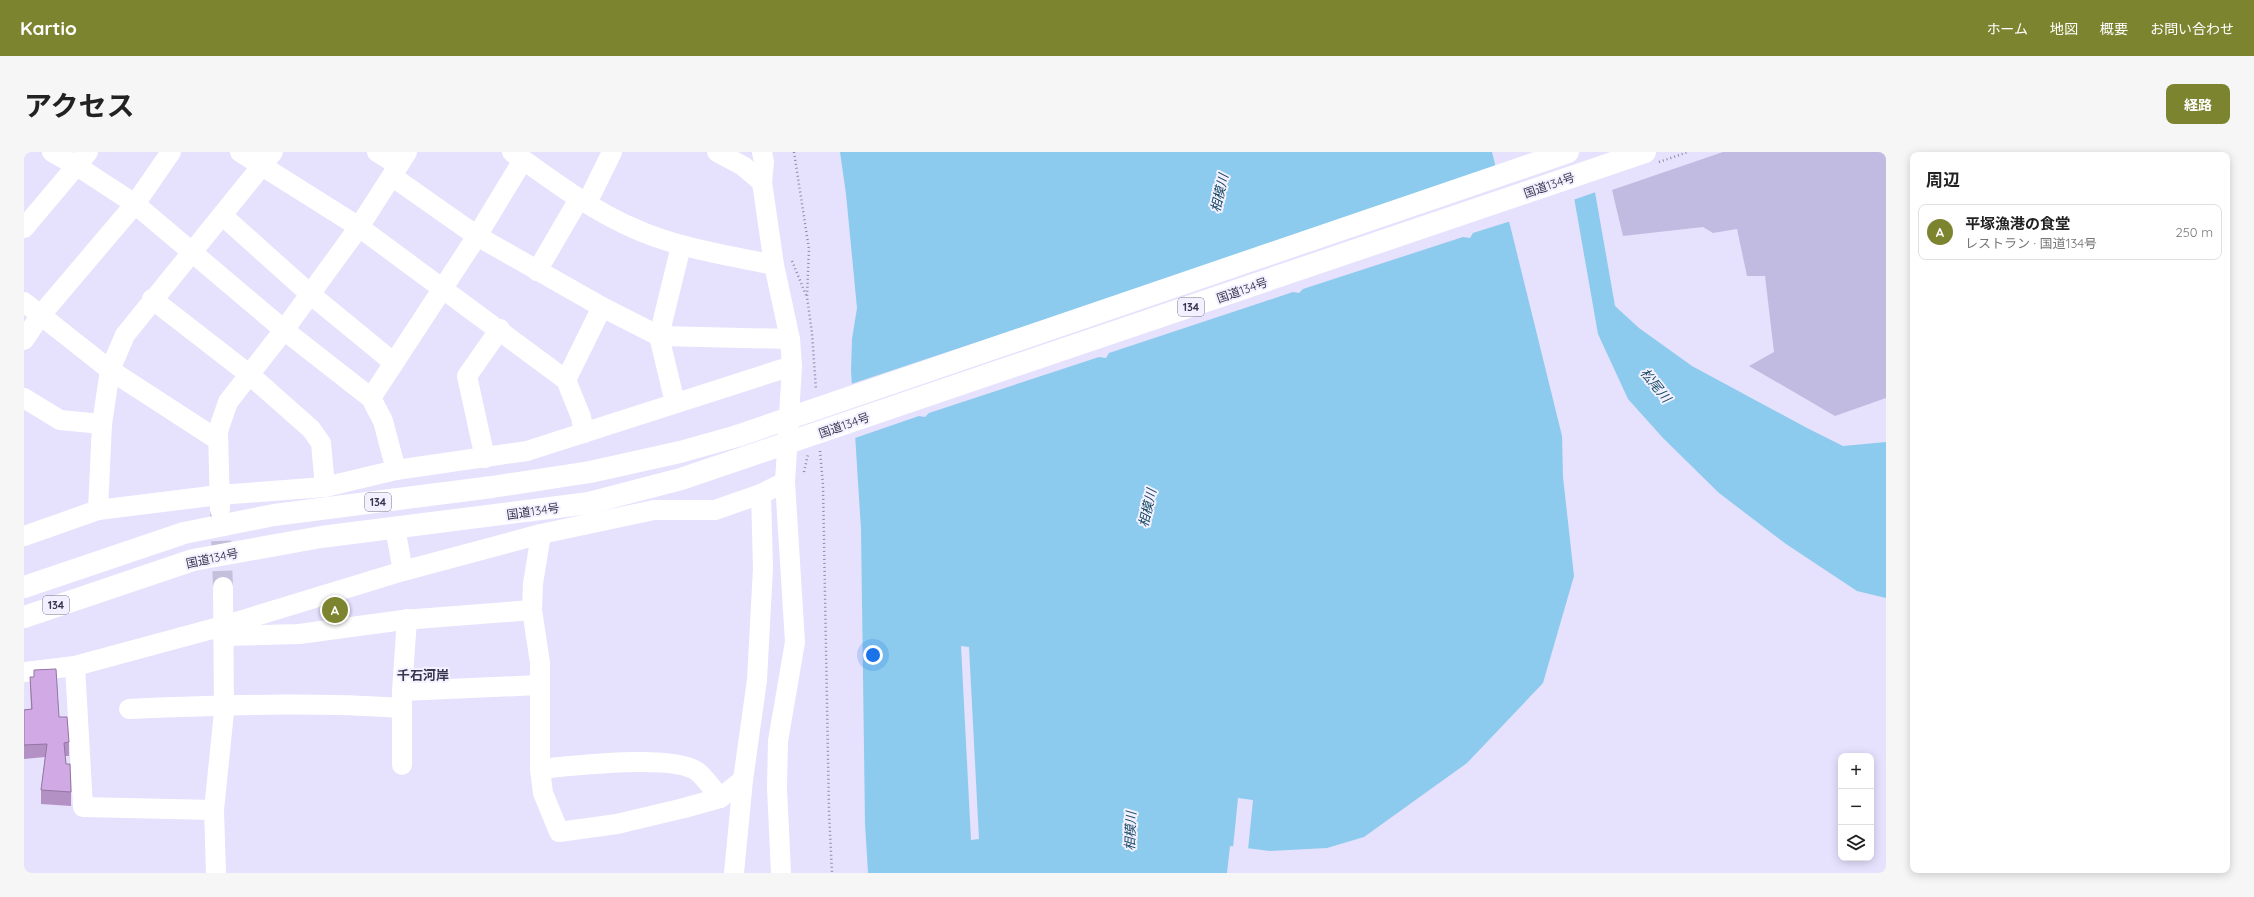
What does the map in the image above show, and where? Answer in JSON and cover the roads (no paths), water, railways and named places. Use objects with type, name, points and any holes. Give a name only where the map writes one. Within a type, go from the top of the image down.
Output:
[{"type":"highway","name":"国道134号","points":[[24,588],[184,533],[274,515],[492,488],[590,472],[680,452],[738,436],[1568,152]]},
{"type":"highway","name":"国道134号","points":[[24,617],[193,560],[321,537],[589,503],[681,479],[1645,152]]},
{"type":"street","points":[[52,152],[83,159],[284,330],[371,398],[383,421],[396,470]]},
{"type":"street","points":[[24,340],[40,316],[135,204],[171,152]]},
{"type":"street","points":[[240,152],[267,159],[444,287],[566,380],[581,417],[584,433]]},
{"type":"street","points":[[377,152],[399,165],[477,236],[602,307],[659,336],[790,339]]},
{"type":"street","points":[[537,271],[583,201],[612,152]]},
{"type":"street","points":[[717,152],[743,166],[762,182]]},
{"type":"street","points":[[762,152],[764,162],[762,182],[774,265],[790,339],[792,366],[785,482],[795,642],[778,749],[777,787],[781,873]]},
{"type":"street","points":[[371,398],[393,362],[477,236],[518,156],[583,201],[632,228],[681,246],[774,265]]},
{"type":"street","points":[[24,228],[83,159]]},
{"type":"street","points":[[98,510],[102,424],[110,370],[125,335],[152,299],[223,216],[267,159]]},
{"type":"street","points":[[219,503],[218,431],[228,402],[310,294],[359,226],[399,165]]},
{"type":"street","points":[[223,216],[310,294],[393,362]]},
{"type":"street","points":[[675,403],[659,336],[681,246]]},
{"type":"street","points":[[152,299],[250,375],[311,429],[322,443],[325,488]]},
{"type":"street","points":[[24,302],[110,370],[218,440]]},
{"type":"street","points":[[566,380],[602,307]]},
{"type":"street","points":[[485,458],[467,376],[500,329]]},
{"type":"street","points":[[24,536],[98,510],[219,503],[325,488],[396,470],[527,451],[792,366]]},
{"type":"street","points":[[24,398],[60,420],[102,424]]},
{"type":"street","points":[[24,672],[75,666],[223,631],[403,571],[542,534],[654,510],[716,510],[761,494],[785,482]]},
{"type":"street","points":[[734,873],[743,780],[757,680],[762,587],[761,494]]},
{"type":"street","points":[[395,528],[403,571]]},
{"type":"street","points":[[542,534],[533,584],[532,610],[540,663],[540,769],[543,793],[559,832],[618,824],[720,798],[743,780]]},
{"type":"street","points":[[762,587],[792,582]]},
{"type":"street","points":[[216,873],[214,810],[224,705],[223,587]]},
{"type":"street","points":[[223,631],[299,634],[407,619],[532,610]]},
{"type":"street","points":[[402,765],[402,700],[407,619]]},
{"type":"street","points":[[75,666],[83,807],[214,810]]},
{"type":"street","points":[[129,709],[224,705],[353,705],[540,685]]},
{"type":"street","points":[[540,769],[622,762],[671,763],[697,771],[720,798]]},
{"type":"water","name":"相模川","points":[[840,152],[1492,152],[1562,436],[1563,477],[1574,576],[1543,683],[1467,763],[1364,837],[1327,848],[1270,851],[1230,846],[1227,873],[868,873],[865,823],[861,529],[851,371],[852,339],[857,308],[846,194]]},
{"type":"water","name":"松尾川","points":[[1566,152],[1588,152],[1615,306],[1639,328],[1692,366],[1843,446],[1886,442],[1886,598],[1857,591],[1786,544],[1719,493],[1663,438],[1628,399],[1598,334]]},
{"type":"tunnel","points":[[220,511],[223,587]]},
{"type":"place","name":"平塚漁港の食堂","points":[[335,610]]},
{"type":"district","name":"千石河岸","points":[[423,675]]}]
